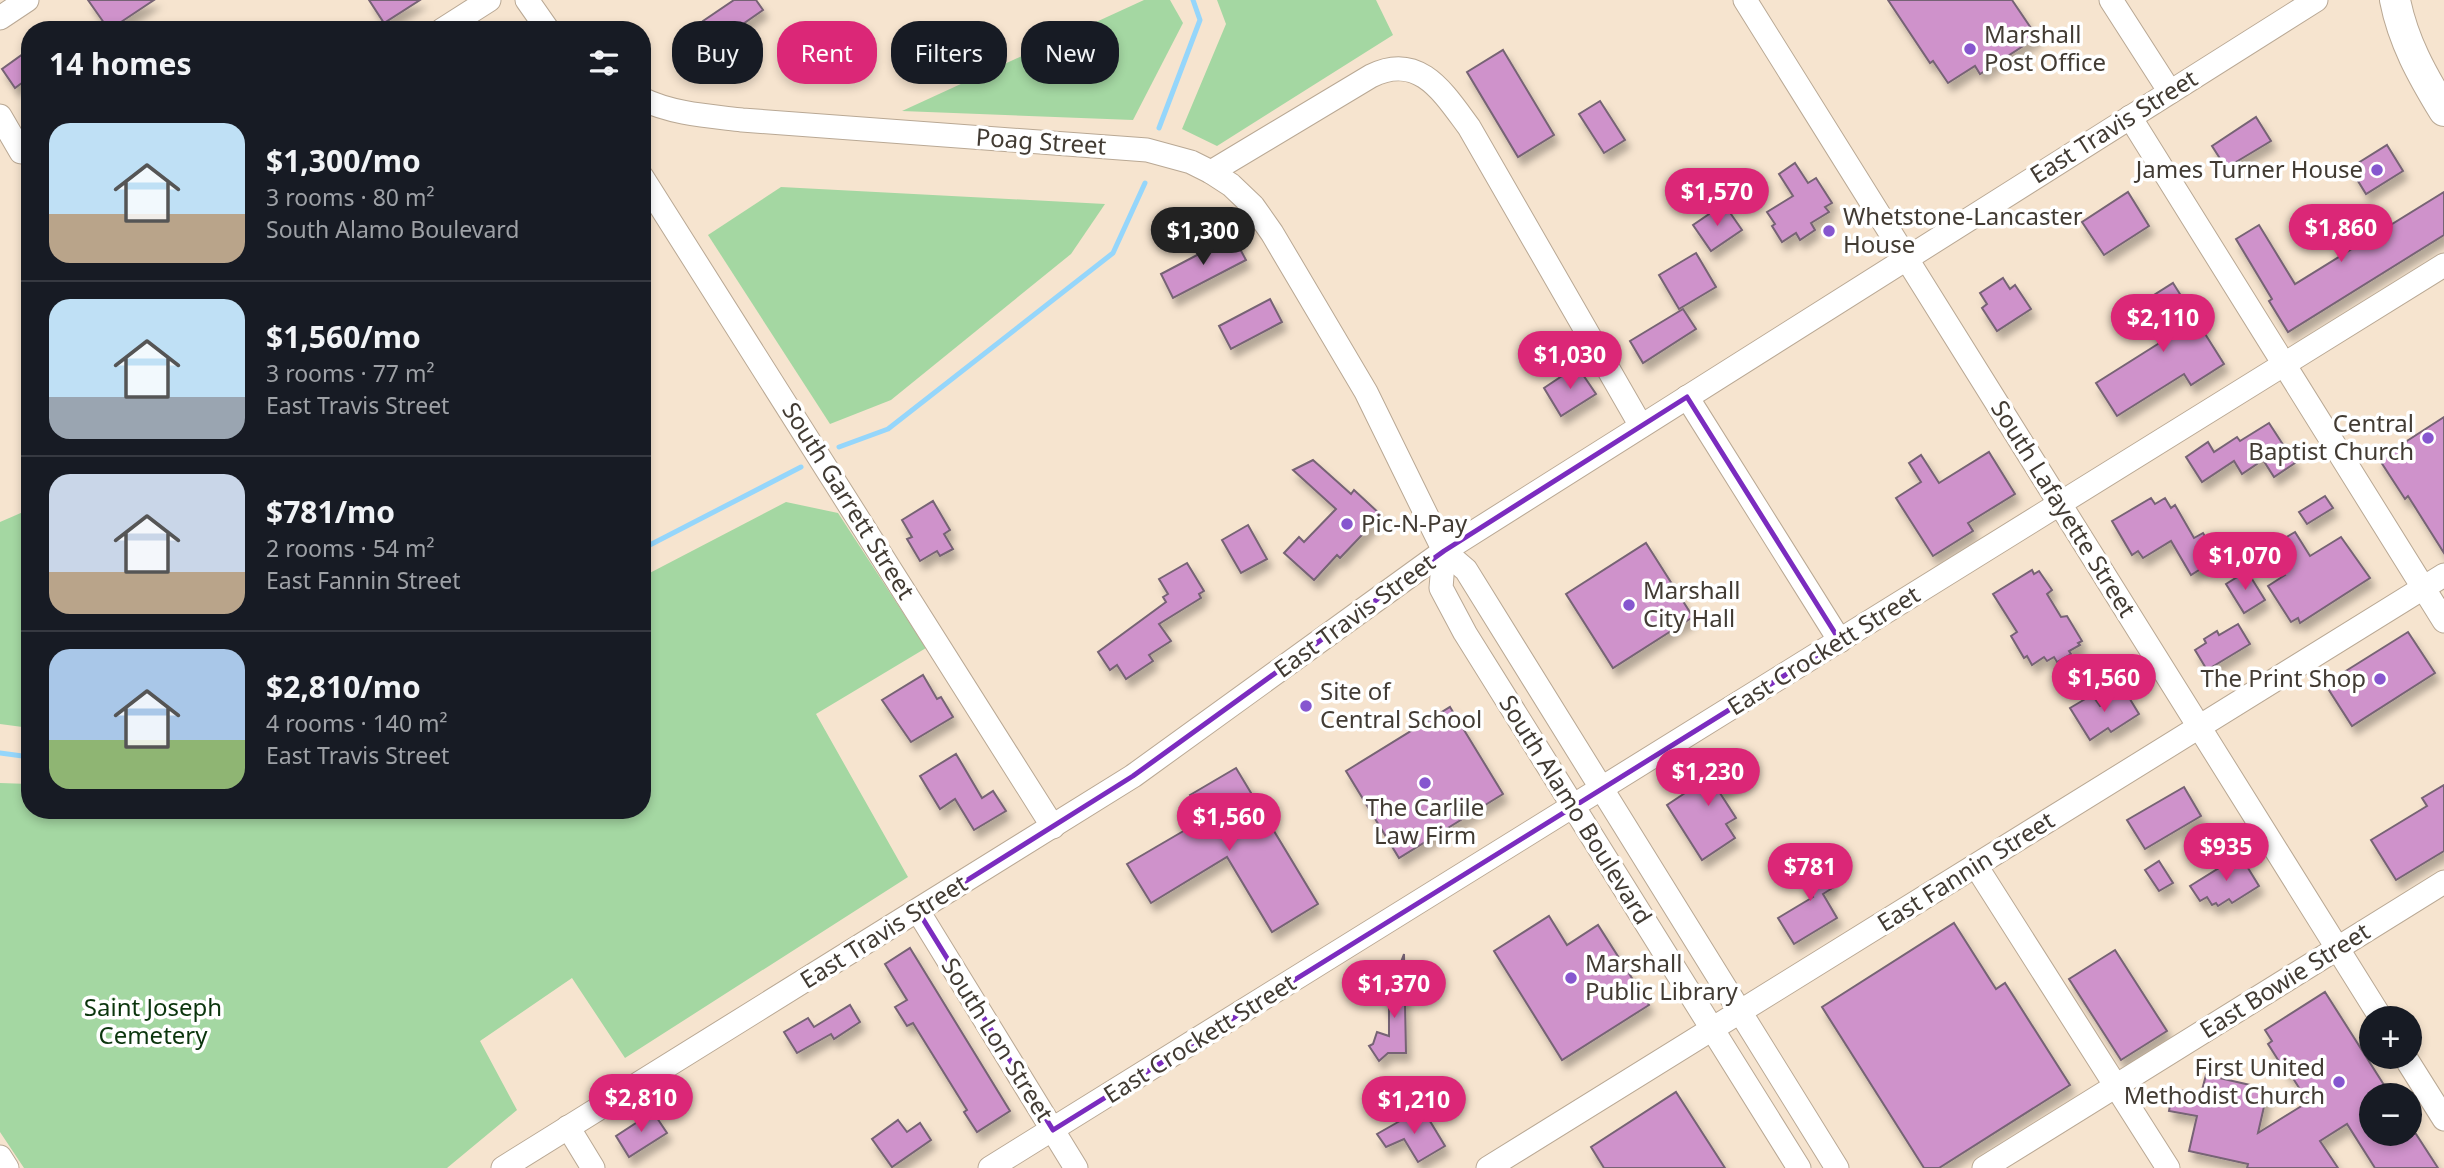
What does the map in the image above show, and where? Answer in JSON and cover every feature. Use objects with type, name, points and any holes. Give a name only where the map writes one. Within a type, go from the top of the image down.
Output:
[{"type":"main road","points":[[2395,0],[2403,34],[2412,56],[2444,111]]},
{"type":"street","points":[[0,18],[27,0]]},
{"type":"street","points":[[456,21],[489,0]]},
{"type":"street","points":[[527,0],[542,21]]},
{"type":"street","name":"South Lafayette Street","points":[[1745,0],[2373,1006]]},
{"type":"street","points":[[2111,0],[2170,92]]},
{"type":"street","name":"East Travis Street","points":[[503,1168],[1053,827],[1209,722],[1444,551],[2316,0]]},
{"type":"street","points":[[1211,172],[1371,76],[1385,69],[1411,68],[1433,84],[1469,128],[1642,426]]},
{"type":"street","name":"Poag Street","points":[[651,103],[689,113],[743,120],[1147,150],[1191,162],[1211,172]]},
{"type":"street","points":[[0,116],[21,152]]},
{"type":"street","points":[[2130,117],[2444,621]]},
{"type":"street","name":"South Alamo Boulevard","points":[[1211,172],[1231,185],[1253,206],[1272,233],[1366,392],[1444,551],[1466,570],[1838,1168]]},
{"type":"street","name":"South Garrett Street","points":[[651,191],[1053,827]]},
{"type":"street","name":"East Crockett Street","points":[[990,1168],[2444,265]]},
{"type":"street","points":[[1688,397],[1840,641]]},
{"type":"street","name":"South Alamo Boulevard","points":[[1444,551],[1441,588],[1465,633],[1799,1168]]},
{"type":"street","name":"East Fannin Street","points":[[1488,1168],[2444,575]]},
{"type":"street","points":[[1976,866],[2168,1168]]},
{"type":"street","name":"East Bowie Street","points":[[1984,1168],[2444,882]]},
{"type":"street","name":"South Lon Street","points":[[918,911],[1076,1168]]},
{"type":"street","points":[[2413,1069],[2444,1119]]},
{"type":"street","points":[[568,1127],[593,1168]]},
{"type":"street","points":[[0,1157],[7,1168]]},
{"type":"highlighted area","points":[[1687,397],[1840,641],[1053,1130],[918,911],[1133,776],[1444,551]]},
{"type":"green space","points":[[1144,0],[1170,0],[1183,23],[1133,120],[902,111],[961,84],[1007,84],[1007,63],[1021,56],[1021,84],[1119,84],[1119,21],[1098,21]]},
{"type":"green space","points":[[1217,0],[1376,0],[1393,35],[1217,146],[1182,129],[1226,24]]},
{"type":"green space","points":[[781,187],[1105,204],[1071,254],[891,400],[830,424],[708,235]]},
{"type":"green space","name":"Saint Joseph Cemetery","points":[[786,502],[838,513],[926,648],[816,714],[908,877],[625,1058],[572,978],[480,1041],[517,1110],[447,1168],[24,1168],[0,1132],[0,783],[21,784],[21,819],[651,819],[651,572]]},
{"type":"green space","points":[[21,513],[21,727],[0,724],[0,522]]},
{"type":"building","points":[[88,0],[154,0],[122,21],[103,21]]},
{"type":"building","points":[[369,0],[420,0],[387,21],[383,21]]},
{"type":"building","points":[[734,0],[756,0],[763,10],[747,21],[703,21]]},
{"type":"building","name":"Marshall Post Office","points":[[1888,0],[2012,0],[2037,37],[1980,74],[1975,66],[1948,83],[1933,61],[1930,63]]},
{"type":"building","points":[[1503,50],[1554,135],[1518,157],[1467,72]]},
{"type":"building","points":[[21,55],[21,84],[15,88],[2,69]]},
{"type":"building","points":[[1600,101],[1625,140],[1604,153],[1579,114]]},
{"type":"building","points":[[2256,117],[2271,141],[2226,168],[2212,146]]},
{"type":"building","name":"James Turner House","points":[[2387,145],[2403,171],[2366,194],[2350,168]]},
{"type":"building","points":[[1795,163],[1808,183],[1816,178],[1832,203],[1825,207],[1829,212],[1811,223],[1815,230],[1800,240],[1796,233],[1782,242],[1767,212],[1793,196],[1779,174]]},
{"type":"building","points":[[2128,192],[2149,226],[2104,255],[2082,222]]},
{"type":"building","points":[[2444,192],[2444,235],[2288,332],[2269,301],[2272,299],[2236,239],[2259,225],[2295,284]]},
{"type":"building","points":[[1724,204],[1742,230],[1711,251],[1693,225]]},
{"type":"building","points":[[1233,236],[1246,260],[1173,298],[1161,274]]},
{"type":"building","points":[[1696,253],[1716,287],[1679,309],[1659,275]]},
{"type":"building","points":[[2003,278],[2010,289],[2015,285],[2031,309],[1997,331],[1982,308],[1987,304],[1980,293]]},
{"type":"building","points":[[2173,283],[2224,364],[2191,385],[2184,374],[2117,416],[2096,383],[2161,342],[2138,305]]},
{"type":"building","points":[[1270,299],[1282,322],[1231,349],[1219,326]]},
{"type":"building","points":[[1683,309],[1696,329],[1643,363],[1630,341]]},
{"type":"building","points":[[1577,366],[1596,394],[1561,416],[1544,388]]},
{"type":"building","name":"Central Baptist Church","points":[[2444,417],[2444,553],[2408,496],[2405,499],[2379,459]]},
{"type":"building","points":[[2269,423],[2295,463],[2274,477],[2263,460],[2242,474],[2234,461],[2202,482],[2186,457],[2208,442],[2214,452],[2237,437],[2240,441]]},
{"type":"building","points":[[1989,452],[2015,494],[1968,523],[1973,531],[1933,556],[1896,498],[1921,482],[1909,463],[1921,455],[1939,483]]},
{"type":"building","points":[[1313,460],[1351,494],[1354,490],[1381,515],[1340,558],[1337,555],[1314,580],[1284,553],[1299,537],[1304,542],[1336,509],[1293,470]]},
{"type":"building","points":[[2325,496],[2333,508],[2307,524],[2299,512]]},
{"type":"building","points":[[2151,498],[2155,504],[2165,498],[2171,508],[2175,505],[2194,538],[2203,533],[2218,558],[2191,575],[2171,541],[2143,558],[2138,551],[2132,555],[2112,521]]},
{"type":"building","points":[[933,501],[950,530],[944,534],[953,549],[940,556],[937,551],[920,561],[907,539],[912,537],[902,520]]},
{"type":"building","points":[[1248,525],[1267,559],[1241,573],[1222,540]]},
{"type":"building","points":[[2295,532],[2310,556],[2341,537],[2370,578],[2300,623],[2298,618],[2291,622],[2268,586],[2285,575],[2268,548]]},
{"type":"building","name":"Marshall City Hall","points":[[1646,543],[1693,617],[1613,668],[1566,594]]},
{"type":"building","points":[[1187,563],[1204,591],[1199,594],[1201,598],[1159,624],[1171,641],[1149,655],[1153,661],[1126,679],[1117,665],[1110,670],[1098,652],[1166,602],[1163,597],[1168,594],[1159,579]]},
{"type":"building","points":[[2032,570],[2034,574],[2039,571],[2052,590],[2047,594],[2061,617],[2067,616],[2082,641],[2069,651],[2071,654],[2057,662],[2054,657],[2047,661],[2044,657],[2032,665],[2027,656],[2024,658],[2011,636],[2017,632],[1993,594]]},
{"type":"building","points":[[2247,571],[2265,600],[2244,613],[2226,584]]},
{"type":"building","points":[[2238,624],[2250,644],[2207,670],[2195,650],[2206,643],[2204,639],[2217,631],[2219,635]]},
{"type":"building","name":"The Print Shop","points":[[2408,632],[2435,673],[2352,726],[2325,684]]},
{"type":"building","points":[[923,675],[937,699],[941,697],[953,717],[911,742],[882,700]]},
{"type":"building","points":[[2125,691],[2139,714],[2111,732],[2108,728],[2090,740],[2070,708],[2092,695],[2100,706]]},
{"type":"building","name":"The Carlile Law Firm","points":[[1450,707],[1503,794],[1399,858],[1346,771]]},
{"type":"building","points":[[956,754],[982,798],[993,791],[1006,811],[974,830],[955,799],[940,809],[920,776]]},
{"type":"building","points":[[1733,754],[1747,775],[1720,793],[1736,818],[1726,824],[1735,838],[1702,860],[1667,805],[1694,787],[1690,781]]},
{"type":"building","points":[[1236,768],[1318,904],[1272,932],[1227,857],[1151,903],[1127,864],[1204,819],[1190,795]]},
{"type":"building","points":[[2444,785],[2444,851],[2396,880],[2371,840],[2427,806],[2422,798]]},
{"type":"building","points":[[2184,787],[2201,816],[2145,849],[2127,820]]},
{"type":"building","points":[[1814,854],[1834,887],[1823,894],[1837,918],[1794,944],[1778,918],[1813,897],[1794,866]]},
{"type":"building","points":[[2240,855],[2259,886],[2232,903],[2229,899],[2218,906],[2216,903],[2212,905],[2207,897],[2200,901],[2190,886]]},
{"type":"building","points":[[2159,861],[2173,883],[2159,891],[2145,870]]},
{"type":"building","name":"Marshall Public Library","points":[[1549,916],[1567,945],[1598,925],[1649,1005],[1562,1060],[1494,951]]},
{"type":"building","points":[[1954,923],[1996,989],[2005,983],[2070,1085],[1939,1168],[1924,1168],[1822,1007]]},
{"type":"building","points":[[910,948],[1010,1111],[977,1132],[964,1112],[967,1110],[913,1023],[907,1026],[895,1007],[907,1000],[885,964]]},
{"type":"building","points":[[2115,950],[2167,1031],[2121,1060],[2069,979]]},
{"type":"building","points":[[1404,954],[1406,1053],[1388,1053],[1379,1061],[1369,1046],[1373,1044],[1377,1032],[1389,1036],[1389,1003],[1386,1002]]},
{"type":"building","name":"First United Methodist Church","points":[[2325,992],[2359,1046],[2359,1069],[2374,1069],[2383,1083],[2359,1083],[2359,1143],[2347,1124],[2320,1141],[2338,1168],[2247,1168],[2248,1164],[2189,1151],[2197,1116],[2169,1111],[2173,1089],[2201,1094],[2206,1075],[2268,1089],[2258,1133],[2308,1102],[2268,1044],[2272,1041],[2265,1030]]},
{"type":"building","points":[[850,1005],[860,1022],[834,1039],[831,1034],[797,1053],[784,1032],[808,1018],[814,1027]]},
{"type":"building","points":[[1676,1092],[1725,1168],[1604,1168],[1591,1147]]},
{"type":"building","points":[[653,1112],[667,1133],[629,1157],[616,1136]]},
{"type":"building","points":[[1414,1113],[1417,1118],[1425,1113],[1445,1146],[1418,1162],[1404,1139],[1386,1147],[1377,1134]]},
{"type":"building","points":[[898,1120],[907,1132],[920,1123],[931,1140],[892,1167],[872,1139]]},
{"type":"building","name":"First United Methodist Church","points":[[2422,1143],[2438,1168],[2375,1168],[2361,1146],[2422,1146]]},
{"type":"waterway","points":[[1159,128],[1200,20],[1193,0]]},
{"type":"waterway","points":[[839,447],[888,429],[1113,253],[1145,183]]},
{"type":"waterway","points":[[651,544],[801,467]]},
{"type":"waterway","points":[[0,753],[21,756]]},
{"type":"place","name":"Marshall Post Office","points":[[1970,49]]},
{"type":"place","name":"James Turner House","points":[[2377,170]]},
{"type":"place","name":"Whetstone-Lancaster House","points":[[1829,231]]},
{"type":"place","name":"Central Baptist Church","points":[[2428,438]]},
{"type":"place","name":"Pic-N-Pay","points":[[1347,524]]},
{"type":"place","name":"Marshall City Hall","points":[[1629,605]]},
{"type":"place","name":"The Print Shop","points":[[2380,679]]},
{"type":"place","name":"Site of Central School","points":[[1306,706]]},
{"type":"place","name":"The Carlile Law Firm","points":[[1425,783]]},
{"type":"place","name":"Marshall Public Library","points":[[1571,978]]},
{"type":"place","name":"First United Methodist Church","points":[[2339,1082]]}]
